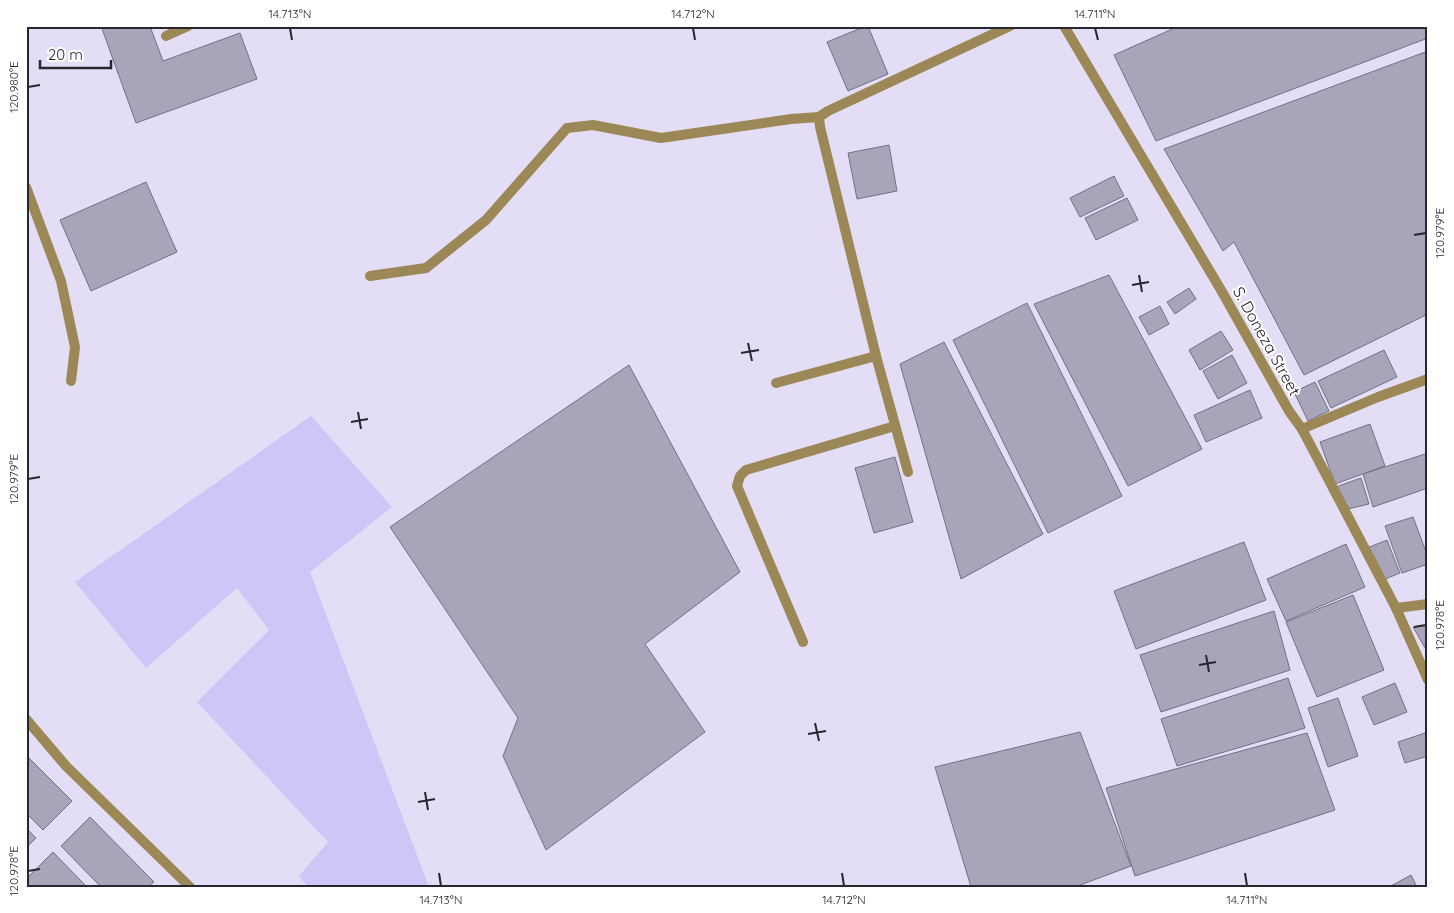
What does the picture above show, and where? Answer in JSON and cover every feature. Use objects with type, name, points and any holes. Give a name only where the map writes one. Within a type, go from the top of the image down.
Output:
[{"type":"street","points":[[166,36],[188,26]]},
{"type":"street","points":[[370,276],[426,268],[486,220],[567,128],[593,124],[661,138],[791,119],[819,117],[828,111],[1010,26]]},
{"type":"street","name":"S. Doneza Street","points":[[1064,26],[1216,282],[1289,411],[1302,429],[1396,608],[1428,680]]},
{"type":"street","points":[[819,117],[876,356],[908,472]]},
{"type":"street","points":[[26,187],[61,281],[75,347],[72,382]]},
{"type":"street","points":[[776,383],[876,356]]},
{"type":"street","points":[[1302,429],[1378,397],[1428,379]]},
{"type":"street","points":[[803,642],[737,486],[740,476],[746,470],[895,426]]},
{"type":"street","points":[[1396,608],[1428,604]]},
{"type":"street","points":[[26,719],[66,766],[186,886]]},
{"type":"shaded area","points":[[311,416],[392,507],[310,572],[429,887],[308,887],[299,876],[328,842],[197,702],[269,630],[237,588],[146,668],[75,582]]},
{"type":"building","points":[[101,26],[158,26],[151,29],[163,61],[240,33],[257,79],[136,123]]},
{"type":"building","points":[[868,26],[888,74],[848,91],[827,42]]},
{"type":"building","points":[[1179,26],[1428,26],[1428,38],[1156,141],[1114,55]]},
{"type":"building","points":[[1428,51],[1428,314],[1304,375],[1234,242],[1223,251],[1164,149]]},
{"type":"building","points":[[889,145],[897,191],[857,199],[848,153]]},
{"type":"building","points":[[1114,176],[1124,196],[1080,217],[1070,198]]},
{"type":"building","points":[[146,182],[177,252],[91,291],[60,220]]},
{"type":"building","points":[[1127,198],[1138,220],[1096,240],[1085,218]]},
{"type":"building","points":[[1109,275],[1202,449],[1128,486],[1034,304]]},
{"type":"building","points":[[1189,288],[1196,299],[1175,314],[1167,302]]},
{"type":"building","points":[[1027,303],[1122,496],[1048,533],[953,340]]},
{"type":"building","points":[[1160,306],[1169,324],[1149,335],[1139,317]]},
{"type":"building","points":[[1221,331],[1233,350],[1200,370],[1189,350]]},
{"type":"building","points":[[944,342],[1043,534],[961,579],[900,364]]},
{"type":"building","points":[[1384,350],[1397,377],[1331,408],[1318,381]]},
{"type":"building","points":[[1232,355],[1247,383],[1218,399],[1203,371]]},
{"type":"building","points":[[629,365],[740,572],[645,644],[705,732],[546,850],[503,756],[518,718],[390,527]]},
{"type":"building","points":[[1315,382],[1329,411],[1308,421],[1294,392]]},
{"type":"building","points":[[1250,390],[1262,418],[1206,442],[1194,415]]},
{"type":"building","points":[[1370,424],[1385,466],[1335,484],[1320,442]]},
{"type":"building","points":[[1428,453],[1428,488],[1373,507],[1363,474]]},
{"type":"building","points":[[895,457],[913,522],[874,533],[855,468]]},
{"type":"building","points":[[1361,478],[1369,504],[1348,509],[1336,487]]},
{"type":"building","points":[[1413,517],[1428,557],[1428,564],[1402,573],[1385,526]]},
{"type":"building","points":[[1387,540],[1400,573],[1383,580],[1367,548]]},
{"type":"building","points":[[1244,542],[1266,600],[1136,649],[1114,591]]},
{"type":"building","points":[[1346,544],[1365,587],[1286,621],[1267,579]]},
{"type":"building","points":[[1353,595],[1384,670],[1317,697],[1286,622]]},
{"type":"building","points":[[1274,611],[1290,670],[1161,712],[1140,655]]},
{"type":"building","points":[[1428,625],[1428,653],[1413,627]]},
{"type":"building","points":[[1288,678],[1305,728],[1177,766],[1161,719]]},
{"type":"building","points":[[1395,683],[1407,712],[1374,725],[1362,697]]},
{"type":"building","points":[[1338,698],[1358,756],[1328,767],[1308,708]]},
{"type":"building","points":[[1080,732],[1131,866],[1075,887],[971,887],[935,767]]},
{"type":"building","points":[[1428,732],[1428,756],[1405,763],[1398,742]]},
{"type":"building","points":[[1307,733],[1335,810],[1135,876],[1106,788]]},
{"type":"building","points":[[26,755],[72,801],[43,830],[26,813]]},
{"type":"building","points":[[90,817],[154,882],[148,887],[101,887],[61,846]]},
{"type":"building","points":[[26,828],[36,838],[26,848]]},
{"type":"building","points":[[53,852],[87,887],[29,887],[26,884],[26,879]]},
{"type":"building","points":[[1411,875],[1417,887],[1389,887]]}]
